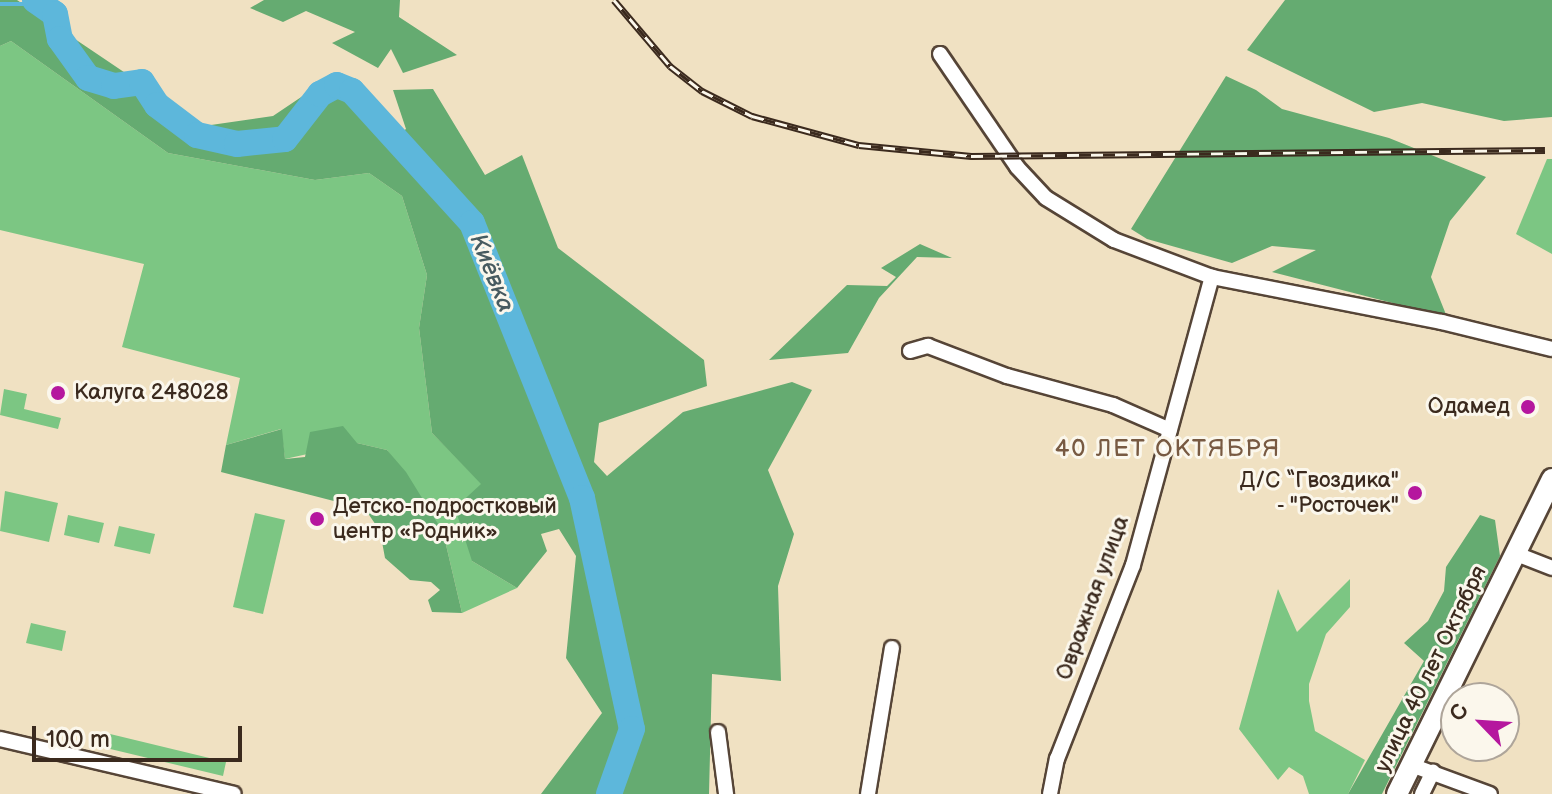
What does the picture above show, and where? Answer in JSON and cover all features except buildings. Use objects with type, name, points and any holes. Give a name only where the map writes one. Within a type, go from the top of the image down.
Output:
[{"type":"main road","name":"улица 40 лет Октября","points":[[1397,794],[1552,479]]},
{"type":"street","points":[[940,54],[1017,167],[1046,198],[1114,240],[1212,277],[1442,322],[1552,349]]},
{"type":"street","name":"Овражная улица","points":[[1050,794],[1065,734],[1133,565],[1212,277]]},
{"type":"street","points":[[910,351],[928,346],[1007,376],[1113,405],[1170,430]]},
{"type":"street","points":[[1514,553],[1552,568]]},
{"type":"street","points":[[868,794],[892,648]]},
{"type":"street","points":[[718,732],[726,794]]},
{"type":"street","points":[[0,739],[234,794]]},
{"type":"street","points":[[1411,765],[1490,794]]},
{"type":"street","points":[[1422,794],[1433,771]]},
{"type":"green space","points":[[0,0],[17,0],[204,126],[273,116],[328,79],[394,138],[406,129],[393,90],[433,89],[485,175],[522,155],[558,248],[704,360],[707,386],[599,423],[594,462],[607,476],[683,412],[792,382],[812,390],[768,470],[794,534],[778,586],[781,681],[712,674],[709,794],[541,794],[602,713],[566,658],[576,556],[559,529],[541,534],[547,551],[517,588],[472,561],[455,508],[481,484],[432,433],[419,328],[427,275],[402,196],[369,173],[315,180],[168,153],[11,41],[0,46]]},
{"type":"green space","points":[[264,0],[400,0],[399,17],[457,55],[403,73],[391,49],[378,68],[332,43],[355,32],[306,11],[283,22],[250,8]]},
{"type":"green space","points":[[1285,0],[1552,0],[1552,117],[1504,121],[1422,103],[1374,112],[1247,50]]},
{"type":"green space","points":[[11,41],[168,153],[315,180],[369,173],[402,196],[427,275],[419,328],[432,433],[482,484],[472,561],[517,588],[462,613],[443,532],[387,450],[357,443],[285,459],[281,429],[226,445],[240,378],[122,347],[144,264],[0,230],[0,46]]},
{"type":"green space","points":[[1226,76],[1256,90],[1282,109],[1389,138],[1486,177],[1450,221],[1431,277],[1447,317],[1272,272],[1316,250],[1272,246],[1232,263],[1147,239],[1131,229]]},
{"type":"green space","points":[[1547,159],[1552,159],[1552,254],[1516,234]]},
{"type":"green space","points":[[920,244],[952,258],[917,257],[879,298],[848,353],[769,360],[847,285],[887,286],[896,277],[881,268]]},
{"type":"green space","points":[[4,389],[27,394],[24,409],[61,418],[58,429],[0,415]]},
{"type":"green space","points":[[343,426],[357,443],[387,450],[406,472],[443,532],[462,613],[432,612],[428,600],[440,590],[431,582],[410,580],[385,558],[380,531],[365,509],[221,472],[226,445],[282,429],[285,459],[305,457],[310,432]]},
{"type":"green space","points":[[5,491],[58,503],[49,542],[0,531]]},
{"type":"green space","points":[[255,513],[285,520],[263,614],[233,607]]},
{"type":"green space","points":[[68,515],[104,523],[99,543],[64,535]]},
{"type":"green space","points":[[1480,515],[1495,520],[1500,556],[1382,794],[1348,794],[1424,661],[1404,643],[1428,621],[1444,591],[1446,567]]},
{"type":"green space","points":[[119,526],[155,534],[150,554],[114,546]]},
{"type":"green space","points":[[1350,579],[1350,607],[1326,634],[1309,684],[1309,701],[1315,731],[1365,760],[1348,794],[1309,794],[1303,776],[1289,767],[1278,780],[1239,729],[1278,589],[1297,632]]},
{"type":"green space","points":[[31,623],[66,631],[62,651],[26,643]]},
{"type":"green space","points":[[106,733],[226,762],[223,776],[102,747]]},
{"type":"waterway","name":"Киёвка","points":[[35,0],[55,14],[60,39],[88,78],[114,86],[142,82],[157,105],[197,135],[237,144],[285,139],[320,94],[337,85],[352,91],[472,223],[582,498],[632,729],[609,794]]},
{"type":"waterway","points":[[0,4],[37,4]]},
{"type":"railway","points":[[614,0],[670,66],[702,91],[752,116],[859,145],[971,156],[1545,150]]},
{"type":"place","name":"Калуга 248028","points":[[58,393]]},
{"type":"place","name":"Одамед","points":[[1528,407]]},
{"type":"place","name":"Д/С “Гвоздика\" - \"Росточек\"","points":[[1415,493]]},
{"type":"place","name":"Детско-подростковый центр «Родник»","points":[[317,519]]},
{"type":"district","name":"40 ЛЕТ ОКТЯБРЯ","points":[[1168,449]]}]
